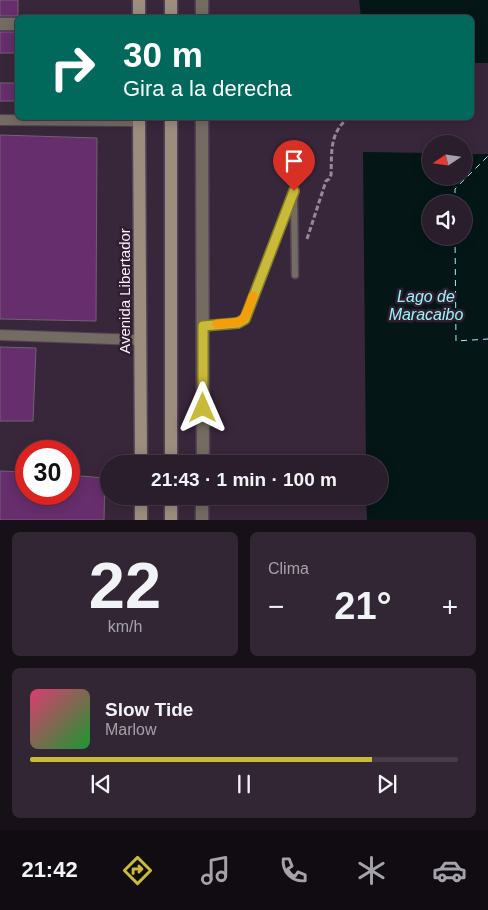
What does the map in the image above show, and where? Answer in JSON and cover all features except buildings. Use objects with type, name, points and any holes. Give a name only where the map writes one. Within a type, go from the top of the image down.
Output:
[{"type":"main road","points":[[139,0],[139,15]]},
{"type":"main road","points":[[171,0],[171,15]]},
{"type":"main road","name":"Avenida Libertador","points":[[139,120],[141,455]]},
{"type":"main road","points":[[171,120],[171,455]]},
{"type":"main road","points":[[141,505],[141,520]]},
{"type":"main road","points":[[171,505],[171,520]]},
{"type":"street","points":[[202,0],[202,15]]},
{"type":"street","points":[[0,24],[15,24]]},
{"type":"street","points":[[0,120],[15,120]]},
{"type":"street","points":[[202,120],[202,455]]},
{"type":"street","points":[[0,335],[140,340]]},
{"type":"street","points":[[202,505],[202,520]]},
{"type":"lane","points":[[203,326],[238,323],[245,319],[294,191],[295,275]]},
{"type":"path","points":[[304,247],[326,181],[329,179],[333,140],[336,130],[346,120]]},
{"type":"water","points":[[359,0],[488,0],[488,63],[474,63],[474,15],[361,15]]},
{"type":"water","name":"Lago de Maracaibo","points":[[363,152],[422,153],[422,185],[472,185],[472,154],[488,154],[488,520],[367,520],[366,505],[388,505],[388,455],[366,455]]},
{"type":"ferry route","points":[[455,195],[455,189],[488,156]]},
{"type":"ferry route","points":[[455,245],[456,341],[488,339]]},
{"type":"slow traffic","points":[[217,324],[238,323],[245,319],[253,296]]},
{"type":"route","points":[[203,408],[203,326],[238,323],[245,319],[294,191]]}]
